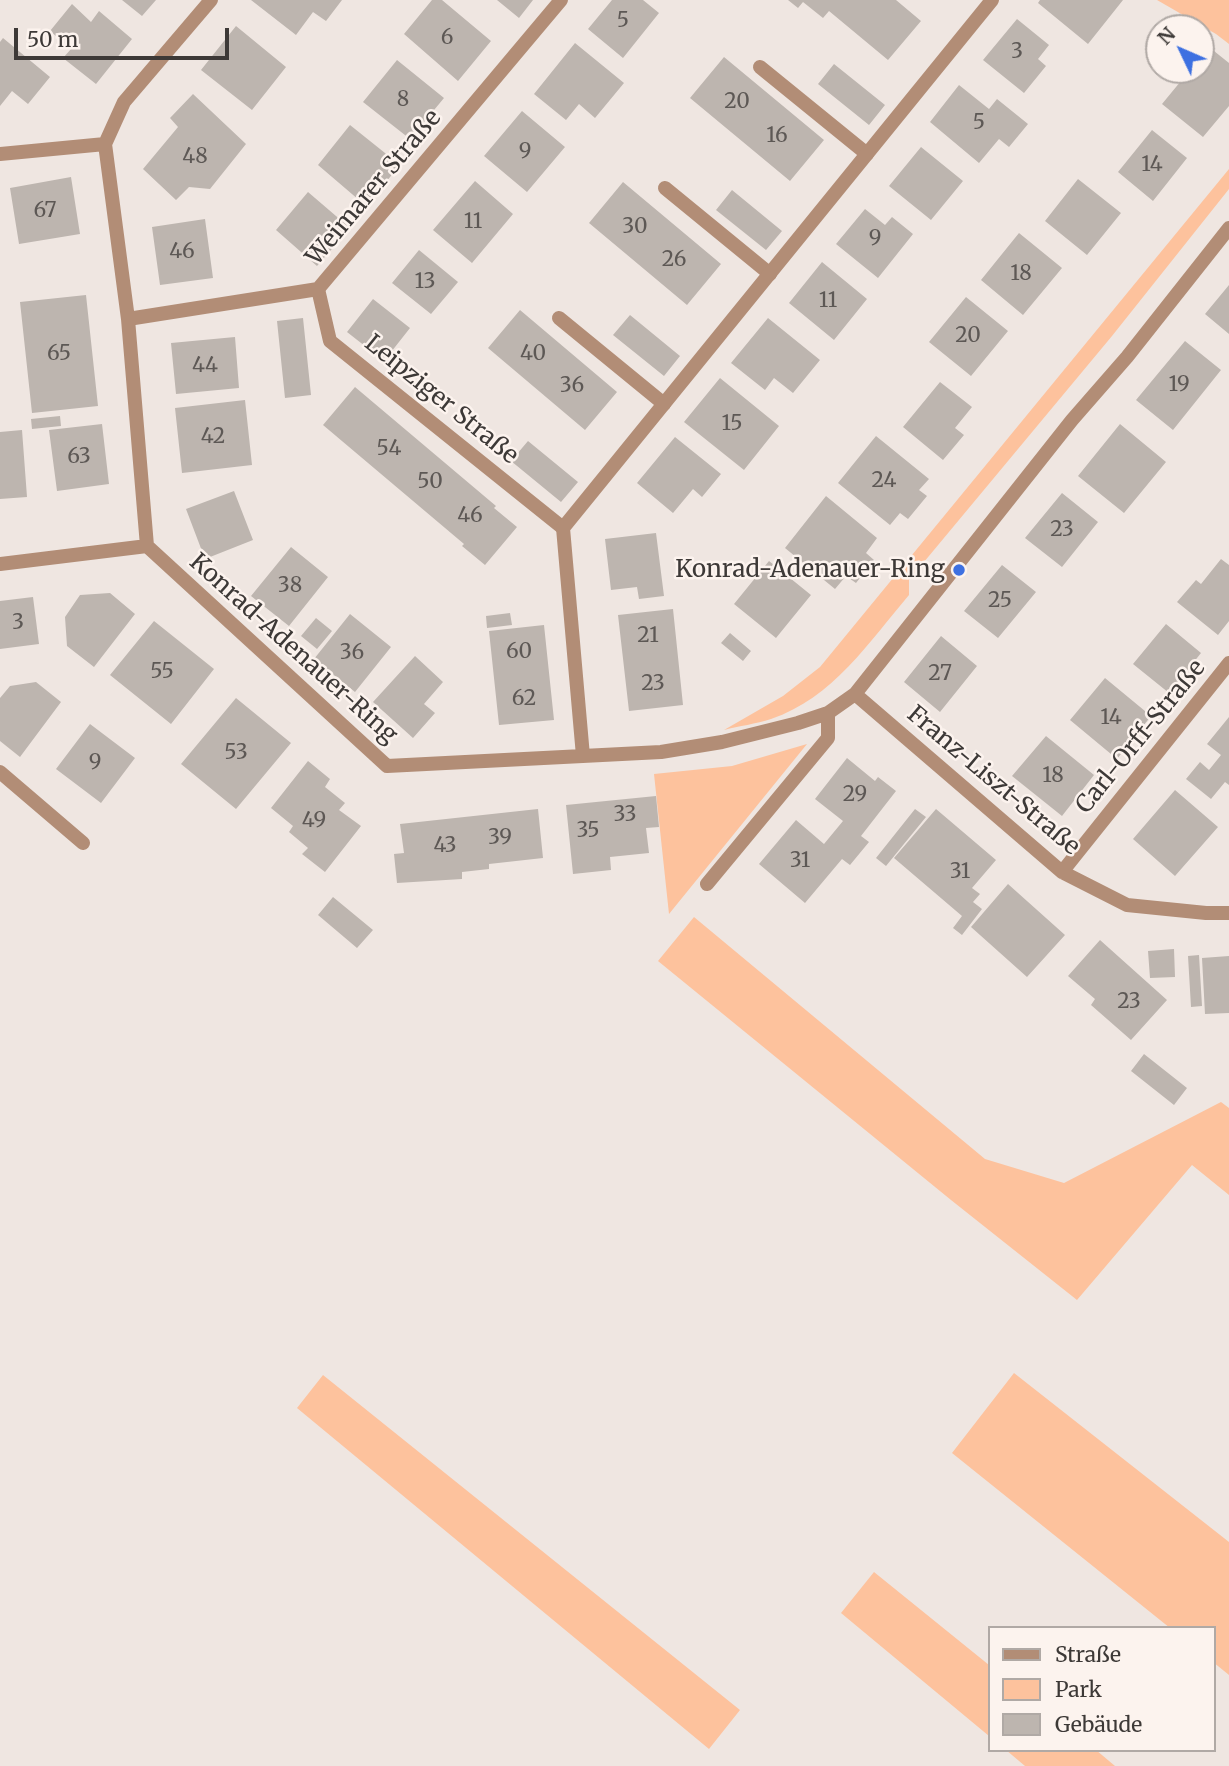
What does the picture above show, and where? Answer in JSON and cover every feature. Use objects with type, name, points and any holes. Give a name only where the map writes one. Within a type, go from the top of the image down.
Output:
[{"type":"street","points":[[0,564],[146,546],[128,319],[104,144],[124,102],[211,0]]},
{"type":"street","name":"Weimarer Straße","points":[[128,319],[318,289],[561,0]]},
{"type":"street","points":[[583,756],[563,528],[990,1]]},
{"type":"street","points":[[760,67],[867,154]]},
{"type":"street","points":[[0,154],[104,144]]},
{"type":"street","points":[[665,188],[769,274]]},
{"type":"street","name":"Konrad-Adenauer-Ring","points":[[146,546],[387,766],[661,752],[722,742],[798,723],[828,713],[855,694],[1072,420],[1127,357],[1229,228]]},
{"type":"street","name":"Leipziger Straße","points":[[318,289],[330,341],[563,528]]},
{"type":"street","points":[[559,318],[664,404]]},
{"type":"street","name":"Carl-Orff-Straße","points":[[1062,872],[1229,663]]},
{"type":"street","name":"Franz-Liszt-Straße","points":[[855,694],[1062,872],[1127,905],[1206,913],[1229,912]]},
{"type":"street","points":[[707,884],[828,738],[828,713]]},
{"type":"street","points":[[0,772],[83,843]]},
{"type":"green space","points":[[1157,0],[1229,0],[1229,44],[1215,33],[1215,14],[1181,14]]},
{"type":"green space","points":[[1229,169],[1229,189],[1112,336],[909,580],[909,595],[848,667],[831,683],[793,710],[765,721],[724,730],[783,696],[820,667]]},
{"type":"green space","points":[[807,744],[669,914],[654,774],[732,766]]},
{"type":"green space","points":[[694,917],[985,1159],[1064,1183],[1221,1102],[1229,1108],[1229,1195],[1192,1165],[1077,1300],[658,961]]},
{"type":"green space","points":[[1014,1373],[1229,1542],[1229,1675],[1215,1664],[1215,1626],[1168,1626],[952,1453]]},
{"type":"green space","points":[[323,1375],[740,1710],[709,1749],[297,1408]]},
{"type":"green space","points":[[874,1572],[988,1664],[988,1735],[841,1613]]},
{"type":"green space","points":[[1008,1752],[1098,1752],[1115,1766],[1025,1766]]},
{"type":"building","points":[[122,0],[156,0],[142,16]]},
{"type":"building","points":[[251,0],[342,0],[326,21],[313,12],[296,35]]},
{"type":"building","points":[[432,0],[442,0],[491,41],[458,81],[404,34]]},
{"type":"building","points":[[497,0],[533,0],[519,18]]},
{"type":"building","points":[[612,0],[643,0],[659,13],[623,58],[588,29]]},
{"type":"building","points":[[788,0],[896,0],[921,21],[888,60],[829,11],[823,18],[803,2],[798,8]]},
{"type":"building","points":[[1040,0],[1123,0],[1088,44],[1038,3]]},
{"type":"building","points":[[72,4],[91,22],[99,11],[132,39],[96,84],[63,58],[71,49],[50,31]]},
{"type":"building","points":[[1017,19],[1049,45],[1038,59],[1046,66],[1024,93],[983,60]]},
{"type":"building","points":[[236,26],[286,67],[252,110],[201,70]]},
{"type":"building","points":[[3,38],[50,77],[28,104],[12,91],[0,106],[0,42]]},
{"type":"building","points":[[575,43],[624,83],[595,118],[579,104],[566,120],[534,94]]},
{"type":"building","points":[[1215,52],[1229,63],[1229,106],[1203,137],[1162,104],[1178,84],[1215,84]]},
{"type":"building","points":[[724,57],[824,140],[790,181],[690,98]]},
{"type":"building","points":[[397,60],[444,98],[410,139],[363,102]]},
{"type":"building","points":[[834,64],[885,105],[869,125],[818,84]]},
{"type":"building","points":[[959,85],[989,109],[997,99],[1028,124],[1009,147],[999,139],[979,163],[930,122]]},
{"type":"building","points":[[193,94],[246,144],[210,189],[189,187],[176,200],[143,169],[178,127],[170,118]]},
{"type":"building","points":[[522,111],[565,147],[527,192],[484,156]]},
{"type":"building","points":[[350,125],[400,165],[366,206],[318,165]]},
{"type":"building","points":[[1152,130],[1187,158],[1153,201],[1118,172]]},
{"type":"building","points":[[921,147],[963,181],[931,220],[889,186]]},
{"type":"building","points":[[71,177],[80,234],[19,244],[10,188]]},
{"type":"building","points":[[1078,179],[1121,213],[1087,255],[1045,221]]},
{"type":"building","points":[[475,181],[513,214],[472,263],[433,230]]},
{"type":"building","points":[[623,182],[721,264],[687,305],[589,223]]},
{"type":"building","points":[[732,190],[782,231],[766,250],[716,210]]},
{"type":"building","points":[[308,192],[350,228],[317,266],[276,230]]},
{"type":"building","points":[[865,209],[885,225],[892,217],[913,234],[878,278],[836,244]]},
{"type":"building","points":[[205,219],[213,278],[160,285],[152,227]]},
{"type":"building","points":[[1019,233],[1062,268],[1023,315],[981,280]]},
{"type":"building","points":[[419,250],[458,282],[431,314],[392,283]]},
{"type":"building","points":[[822,262],[867,299],[834,340],[789,303]]},
{"type":"building","points":[[1229,285],[1229,334],[1205,314]]},
{"type":"building","points":[[86,295],[98,406],[32,413],[20,302]]},
{"type":"building","points":[[966,297],[1008,331],[971,376],[929,342]]},
{"type":"building","points":[[373,299],[410,328],[384,361],[347,332]]},
{"type":"building","points":[[520,310],[617,392],[585,430],[488,348]]},
{"type":"building","points":[[630,315],[680,356],[664,376],[613,335]]},
{"type":"building","points":[[303,318],[311,395],[285,398],[277,321]]},
{"type":"building","points":[[768,318],[820,360],[793,393],[774,378],[765,390],[731,363]]},
{"type":"building","points":[[235,337],[239,388],[176,394],[171,343]]},
{"type":"building","points":[[1185,341],[1221,370],[1173,430],[1136,400]]},
{"type":"building","points":[[720,378],[779,426],[744,470],[684,422]]},
{"type":"building","points":[[940,382],[972,407],[955,428],[964,435],[943,460],[903,427]]},
{"type":"building","points":[[355,387],[496,506],[494,508],[517,527],[485,565],[462,546],[464,544],[323,425]]},
{"type":"building","points":[[245,400],[252,465],[182,473],[175,408]]},
{"type":"building","points":[[60,416],[61,426],[32,429],[31,419]]},
{"type":"building","points":[[102,424],[109,484],[57,491],[49,430]]},
{"type":"building","points":[[1120,424],[1166,462],[1124,513],[1078,476]]},
{"type":"building","points":[[22,430],[27,497],[0,499],[0,432]]},
{"type":"building","points":[[876,436],[929,479],[919,490],[927,496],[908,519],[900,513],[890,525],[838,483]]},
{"type":"building","points":[[675,437],[721,474],[702,497],[693,489],[673,513],[637,483]]},
{"type":"building","points":[[528,441],[578,482],[561,502],[511,461]]},
{"type":"building","points":[[234,491],[253,540],[205,559],[186,509]]},
{"type":"building","points":[[1062,493],[1098,522],[1062,567],[1025,538]]},
{"type":"building","points":[[826,496],[877,538],[866,553],[874,560],[856,583],[846,576],[835,589],[785,548]]},
{"type":"building","points":[[656,533],[664,596],[639,599],[637,587],[611,590],[605,539]]},
{"type":"building","points":[[291,547],[328,577],[289,626],[251,596]]},
{"type":"building","points":[[1221,559],[1229,565],[1229,621],[1218,635],[1177,602],[1196,580],[1201,584]]},
{"type":"building","points":[[769,561],[811,595],[776,638],[734,604]]},
{"type":"building","points":[[1002,565],[1036,592],[998,638],[964,611]]},
{"type":"building","points":[[110,593],[135,614],[94,667],[67,646],[65,617],[80,595]]},
{"type":"building","points":[[33,597],[39,644],[0,649],[0,601]]},
{"type":"building","points":[[673,609],[683,705],[629,711],[618,615]]},
{"type":"building","points":[[510,613],[512,625],[487,628],[486,616]]},
{"type":"building","points":[[350,614],[391,647],[355,692],[314,659]]},
{"type":"building","points":[[316,618],[332,631],[317,649],[301,636]]},
{"type":"building","points":[[154,621],[214,669],[171,724],[110,675]]},
{"type":"building","points":[[1166,624],[1201,653],[1169,693],[1133,664]]},
{"type":"building","points":[[544,625],[554,720],[499,725],[489,631]]},
{"type":"building","points":[[730,633],[751,651],[743,661],[721,643]]},
{"type":"building","points":[[941,636],[977,666],[940,712],[904,682]]},
{"type":"building","points":[[415,656],[443,682],[424,704],[435,713],[413,738],[373,702]]},
{"type":"building","points":[[1105,678],[1151,716],[1117,759],[1070,720]]},
{"type":"building","points":[[36,682],[61,702],[20,757],[0,741],[0,698],[10,686]]},
{"type":"building","points":[[236,698],[291,743],[236,809],[181,764]]},
{"type":"building","points":[[1229,717],[1229,785],[1225,782],[1211,799],[1186,779],[1200,762],[1209,770],[1221,755],[1207,744]]},
{"type":"building","points":[[90,724],[135,758],[101,803],[56,769]]},
{"type":"building","points":[[1046,736],[1094,775],[1062,816],[1012,776]]},
{"type":"building","points":[[847,758],[875,781],[878,777],[896,791],[861,836],[869,842],[850,865],[842,859],[805,903],[759,864],[796,820],[824,844],[843,821],[815,799]]},
{"type":"building","points":[[308,761],[330,779],[325,787],[345,803],[339,810],[361,826],[325,872],[302,854],[308,848],[289,832],[293,826],[271,808]]},
{"type":"building","points":[[1175,790],[1218,827],[1175,876],[1133,839]]},
{"type":"building","points":[[656,796],[659,827],[646,828],[649,853],[610,857],[611,870],[573,874],[566,805]]},
{"type":"building","points":[[538,809],[543,858],[489,864],[489,869],[462,872],[462,879],[397,883],[394,854],[404,853],[400,824]]},
{"type":"building","points":[[915,809],[926,817],[886,866],[876,858]]},
{"type":"building","points":[[936,809],[996,860],[972,888],[980,894],[973,902],[982,909],[962,935],[953,928],[962,916],[894,858]]},
{"type":"building","points":[[1008,884],[1065,935],[1027,977],[971,927]]},
{"type":"building","points":[[333,897],[373,930],[357,948],[318,915]]},
{"type":"building","points":[[1100,940],[1167,1000],[1131,1040],[1091,1005],[1095,999],[1068,976]]},
{"type":"building","points":[[1174,949],[1175,977],[1150,978],[1148,951]]},
{"type":"building","points":[[1199,955],[1202,1006],[1191,1007],[1188,956]]},
{"type":"building","points":[[1229,956],[1229,1013],[1205,1014],[1202,958]]},
{"type":"building","points":[[1144,1054],[1187,1088],[1174,1105],[1131,1071]]},
{"type":"place","name":"Konrad-Adenauer-Ring","points":[[959,570]]}]
